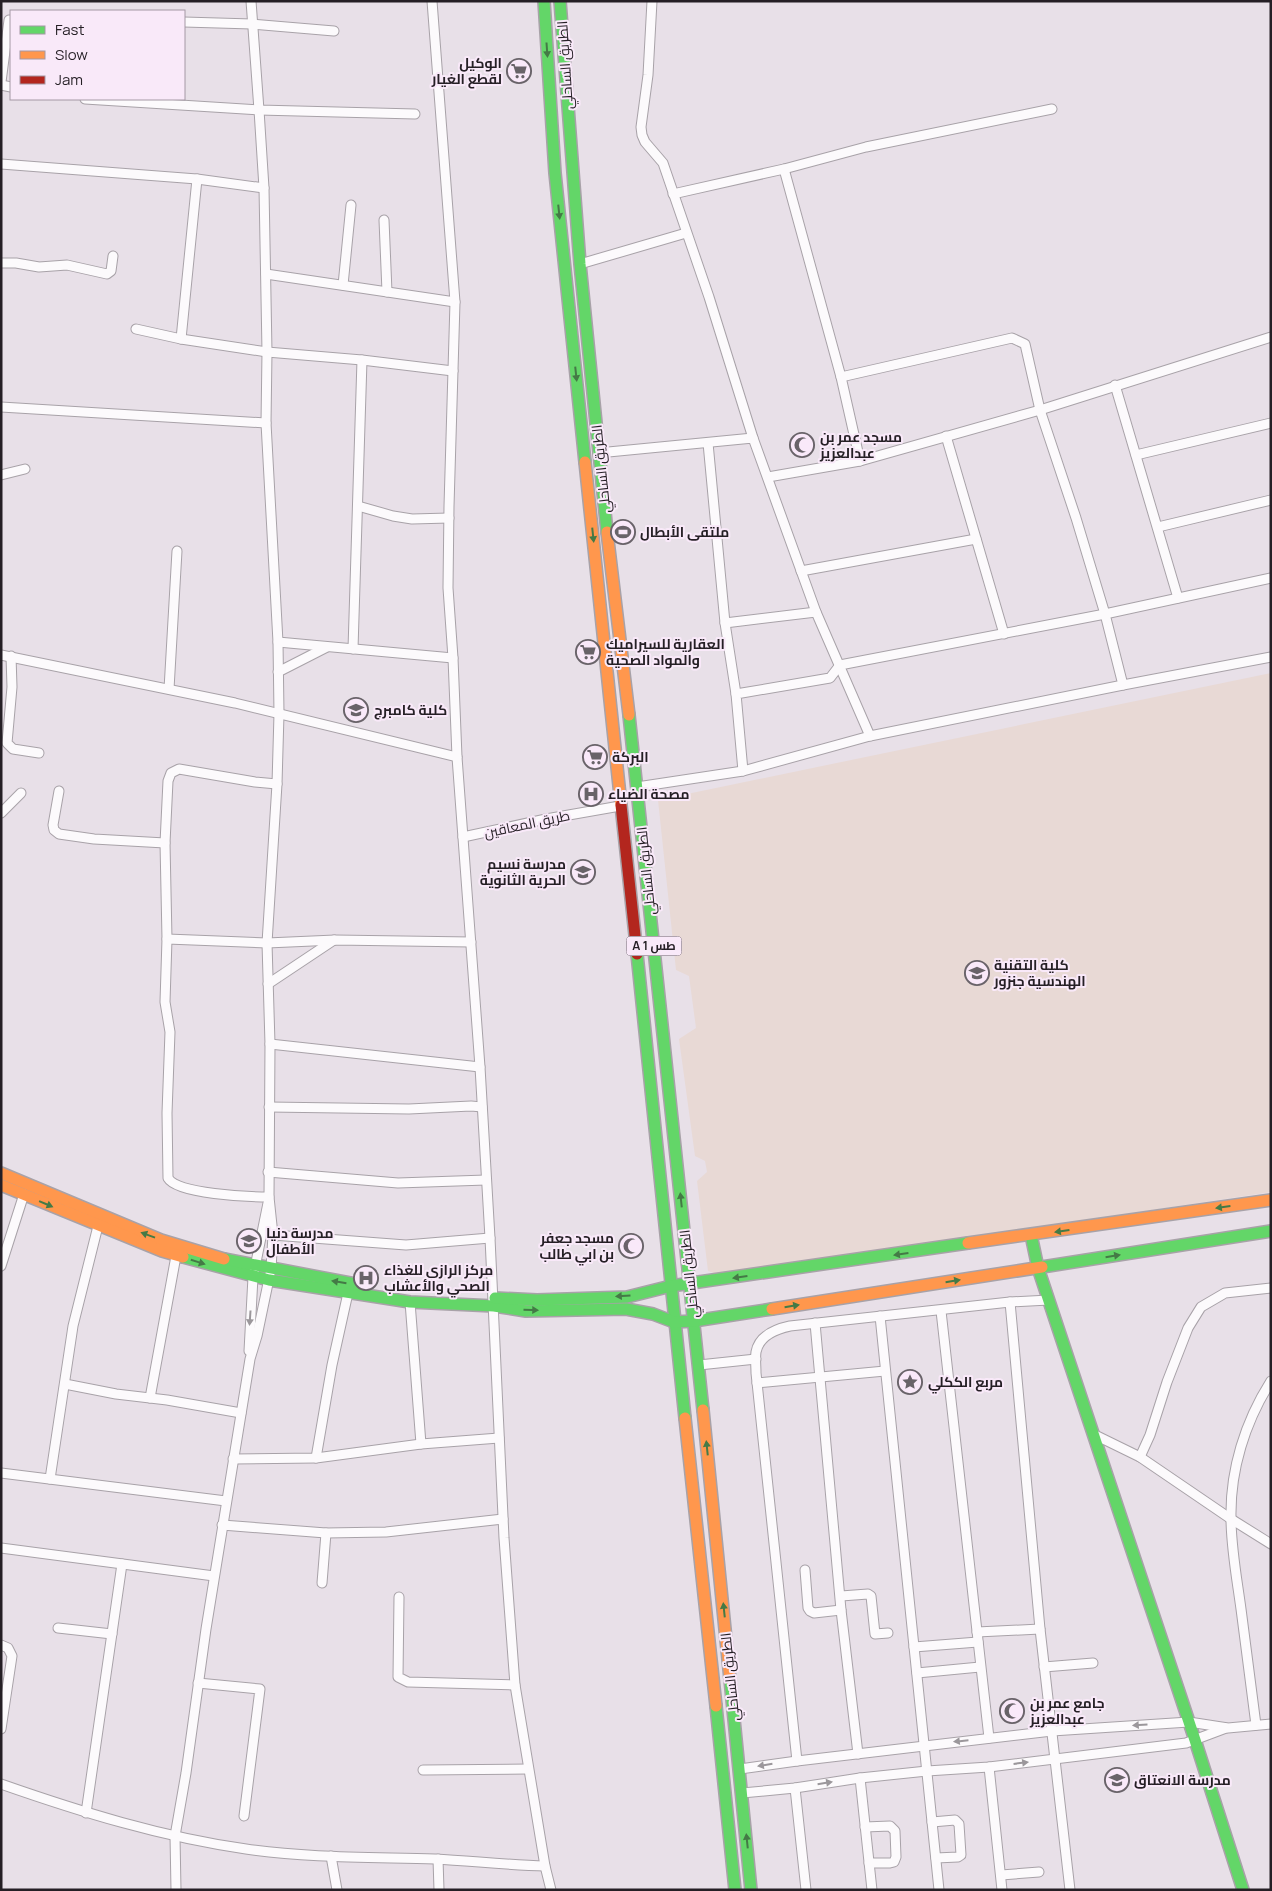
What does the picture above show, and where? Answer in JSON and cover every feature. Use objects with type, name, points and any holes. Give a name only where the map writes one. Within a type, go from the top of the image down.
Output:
[{"type":"main road","name":"الطريق الساحلي","points":[[544,1],[555,173],[735,1890]]},
{"type":"main road","name":"الطريق الساحلي","points":[[560,1],[580,264],[598,453],[637,787],[694,1321],[751,1890]]},
{"type":"main road","points":[[1,1173],[114,1222],[254,1271]]},
{"type":"main road","points":[[1,1185],[98,1226],[176,1256],[254,1271],[348,1293],[410,1302],[494,1302],[627,1297],[671,1286],[1271,1200]]},
{"type":"main road","points":[[270,1275],[494,1302],[526,1311],[626,1308],[653,1314],[674,1322],[694,1321],[1271,1231]]},
{"type":"main road","points":[[1031,1235],[1038,1268],[1243,1890]]},
{"type":"street","points":[[176,1890],[175,1836],[222,1525],[250,1359],[270,1275],[273,1235],[268,1172],[270,1044],[267,944],[277,784],[279,714],[278,642],[266,423],[267,352],[264,188],[251,1]]},
{"type":"street","points":[[432,1],[455,302],[448,518],[448,588],[457,757],[480,1066],[494,1302],[503,1519],[515,1684],[528,1769],[551,1890]]},
{"type":"street","points":[[652,1],[648,76],[641,127],[642,135],[645,142],[663,163],[709,297],[752,438],[800,571],[870,736]]},
{"type":"street","points":[[1,84],[7,20]]},
{"type":"street","points":[[185,22],[252,24],[334,31]]},
{"type":"street","points":[[101,100],[260,110],[415,114]]},
{"type":"street","points":[[673,194],[784,169],[866,147],[1052,109]]},
{"type":"street","points":[[1,164],[197,179],[264,188]]},
{"type":"street","points":[[784,169],[841,377],[860,462]]},
{"type":"street","points":[[181,339],[197,179]]},
{"type":"street","points":[[343,285],[350,205]]},
{"type":"street","points":[[384,220],[387,292]]},
{"type":"street","points":[[580,264],[686,233]]},
{"type":"street","points":[[1,263],[16,263],[38,267],[67,265],[107,274],[111,271],[113,256]]},
{"type":"street","points":[[266,274],[455,302]]},
{"type":"street","points":[[136,329],[181,339],[267,352],[362,360],[453,371]]},
{"type":"street","points":[[768,478],[860,462],[1040,410],[1114,385],[1271,337]]},
{"type":"street","points":[[841,377],[1012,338],[1025,344],[1040,410],[1076,518],[1105,614],[1123,685]]},
{"type":"street","points":[[353,649],[362,360]]},
{"type":"street","points":[[1114,385],[1178,598]]},
{"type":"street","points":[[1,407],[266,423]]},
{"type":"street","points":[[1136,454],[1271,423]]},
{"type":"street","points":[[946,436],[1004,634]]},
{"type":"street","points":[[598,453],[752,438]]},
{"type":"street","points":[[708,443],[725,623],[736,694],[743,771]]},
{"type":"street","points":[[1,475],[26,470]]},
{"type":"street","points":[[1158,527],[1271,500]]},
{"type":"street","points":[[358,506],[412,520],[448,518]]},
{"type":"street","points":[[800,571],[976,540]]},
{"type":"street","points":[[169,689],[177,551]]},
{"type":"street","points":[[736,694],[830,678],[840,665],[1105,614],[1271,578]]},
{"type":"street","points":[[725,623],[816,612]]},
{"type":"street","points":[[278,642],[453,658]]},
{"type":"street","points":[[278,672],[327,647]]},
{"type":"street","points":[[39,753],[13,749],[7,743],[12,687],[6,655],[169,689],[457,757]]},
{"type":"street","points":[[637,787],[743,771],[870,736],[1271,657]]},
{"type":"street","points":[[269,1199],[189,1189],[174,1185],[168,1178],[167,1113],[170,1032],[165,1002],[167,938],[165,843],[168,781],[175,769],[277,784]]},
{"type":"street","points":[[59,791],[54,830],[59,834],[94,839],[165,843]]},
{"type":"street","points":[[1,813],[21,793]]},
{"type":"street","name":"طريق المعاقين","points":[[463,837],[546,819],[620,806]]},
{"type":"street","points":[[167,938],[267,944],[335,940],[471,942]]},
{"type":"street","points":[[268,984],[335,940]]},
{"type":"street","points":[[270,1044],[480,1066]]},
{"type":"street","points":[[269,1107],[409,1109],[482,1107]]},
{"type":"street","points":[[268,1172],[398,1183],[486,1180]]},
{"type":"street","points":[[1,1266],[24,1194]]},
{"type":"street","points":[[250,1359],[249,1336],[254,1271],[269,1199]]},
{"type":"street","points":[[50,1479],[73,1326],[98,1226]]},
{"type":"street","points":[[273,1235],[406,1245],[490,1238]]},
{"type":"street","points":[[150,1398],[176,1256]]},
{"type":"street","points":[[1140,1457],[1150,1435],[1167,1382],[1188,1328],[1201,1307],[1225,1293],[1271,1288]]},
{"type":"street","points":[[316,1458],[332,1365],[348,1293]]},
{"type":"street","points":[[797,1760],[757,1384],[756,1351],[767,1335],[778,1329],[790,1326],[1010,1302],[1049,1300]]},
{"type":"street","points":[[410,1302],[421,1444]]},
{"type":"street","points":[[1010,1302],[1040,1629],[1070,1890]]},
{"type":"street","points":[[941,1311],[988,1738]]},
{"type":"street","points":[[880,1316],[939,1890]]},
{"type":"street","points":[[815,1323],[841,1610],[858,1754]]},
{"type":"street","points":[[698,1365],[756,1358]]},
{"type":"street","points":[[757,1384],[886,1370]]},
{"type":"street","points":[[1256,1726],[1231,1519],[1233,1478],[1238,1454],[1249,1424],[1271,1381]]},
{"type":"street","points":[[65,1384],[241,1413]]},
{"type":"street","points":[[1093,1434],[1140,1457],[1271,1544]]},
{"type":"street","points":[[233,1459],[316,1458],[421,1444],[499,1438]]},
{"type":"street","points":[[1,1473],[226,1501]]},
{"type":"street","points":[[222,1525],[326,1533],[386,1532],[503,1519]]},
{"type":"street","points":[[322,1583],[326,1533]]},
{"type":"street","points":[[1,1548],[214,1576]]},
{"type":"street","points":[[86,1813],[122,1564]]},
{"type":"street","points":[[804,1570],[808,1608],[810,1611],[814,1613],[841,1610]]},
{"type":"street","points":[[840,1596],[868,1594],[871,1596],[875,1634],[888,1632]]},
{"type":"street","points":[[399,1598],[398,1677],[401,1680],[408,1682],[515,1684]]},
{"type":"street","points":[[58,1628],[112,1634]]},
{"type":"street","points":[[914,1647],[1040,1629]]},
{"type":"street","points":[[1,1645],[8,1648],[12,1656],[1,1729]]},
{"type":"street","points":[[1044,1667],[1093,1662]]},
{"type":"street","points":[[917,1673],[980,1667]]},
{"type":"street","points":[[198,1682],[260,1689],[244,1816]]},
{"type":"street","points":[[740,1769],[797,1760],[1052,1731],[1189,1722],[1228,1728],[1271,1724]]},
{"type":"street","points":[[742,1793],[926,1771],[989,1767],[1186,1743],[1228,1728]]},
{"type":"street","points":[[989,1767],[1002,1890]]},
{"type":"street","points":[[423,1770],[528,1769]]},
{"type":"street","points":[[860,1778],[872,1890]]},
{"type":"street","points":[[1,1784],[86,1813],[175,1836],[246,1849],[331,1856],[545,1866]]},
{"type":"street","points":[[795,1788],[806,1890]]},
{"type":"street","points":[[932,1822],[955,1820],[960,1824],[961,1854],[958,1857],[936,1858]]},
{"type":"street","points":[[865,1827],[890,1826],[895,1832],[896,1857],[894,1862],[869,1862]]},
{"type":"street","points":[[331,1856],[337,1890]]},
{"type":"street","points":[[438,1860],[439,1890]]},
{"type":"street","points":[[1001,1876],[1039,1872]]},
{"type":"shaded area","name":"كلية التقنية الهندسية جنزور","points":[[1271,673],[1271,1192],[720,1275],[708,1271],[697,1181],[707,1172],[705,1161],[695,1156],[679,1039],[696,1028],[689,976],[676,970],[658,800]]},
{"type":"traffic: fast","points":[[544,1],[555,173],[585,462]]},
{"type":"traffic: fast","points":[[560,1],[580,264],[607,532]]},
{"type":"traffic: fast","points":[[629,715],[703,1410]]},
{"type":"traffic: fast","points":[[637,954],[685,1418]]},
{"type":"traffic: fast","points":[[1042,1267],[1271,1231]]},
{"type":"traffic: fast","points":[[1031,1235],[1038,1268],[1243,1890]]},
{"type":"traffic: fast","points":[[495,1298],[537,1300],[627,1297],[671,1286],[968,1243]]},
{"type":"traffic: fast","points":[[183,1257],[269,1280],[410,1302],[494,1306],[526,1311],[626,1309],[653,1314],[674,1322],[694,1321],[772,1309]]},
{"type":"traffic: fast","points":[[224,1259],[366,1286]]},
{"type":"traffic: fast","points":[[730,1679],[751,1890]]},
{"type":"traffic: fast","points":[[716,1706],[735,1890]]},
{"type":"traffic: slow","points":[[585,462],[621,805]]},
{"type":"traffic: slow","points":[[607,532],[629,715]]},
{"type":"traffic: slow","points":[[1,1173],[161,1240],[224,1259]]},
{"type":"traffic: slow","points":[[1,1185],[162,1251],[183,1257]]},
{"type":"traffic: slow","points":[[968,1243],[1271,1200]]},
{"type":"traffic: slow","points":[[772,1309],[1042,1267]]},
{"type":"traffic: slow","points":[[703,1410],[730,1679]]},
{"type":"traffic: slow","points":[[685,1418],[716,1706]]},
{"type":"traffic: jam","points":[[621,805],[637,954]]},
{"type":"place","name":"الوكيل لقطع الغيار","points":[[519,71]]},
{"type":"place","name":"مسجد عمر بن عبدالعزيز","points":[[802,445]]},
{"type":"place","name":"ملتقى الأبطال","points":[[623,532]]},
{"type":"place","name":"العقارية للسيراميك والمواد الصحية","points":[[588,652]]},
{"type":"place","name":"كلية كامبرج","points":[[356,710]]},
{"type":"place","name":"البركة","points":[[595,757]]},
{"type":"place","name":"مصحة الضياء","points":[[591,794]]},
{"type":"place","name":"مدرسة نسيم الحرية الثانوية","points":[[583,872]]},
{"type":"place","name":"كلية التقنية الهندسية جنزور","points":[[977,973]]},
{"type":"place","name":"مدرسة دنيا الأطفال","points":[[249,1241]]},
{"type":"place","name":"مسجد جعفر بن ابي طالب","points":[[631,1246]]},
{"type":"place","name":"مركز الرازي للغذاء الصحي والأعشاب","points":[[366,1278]]},
{"type":"place","name":"مربع الككلي","points":[[910,1382]]},
{"type":"place","name":"جامع عمر بن عبدالعزيز","points":[[1012,1711]]},
{"type":"place","name":"مدرسة الانعتاق","points":[[1117,1780]]}]
